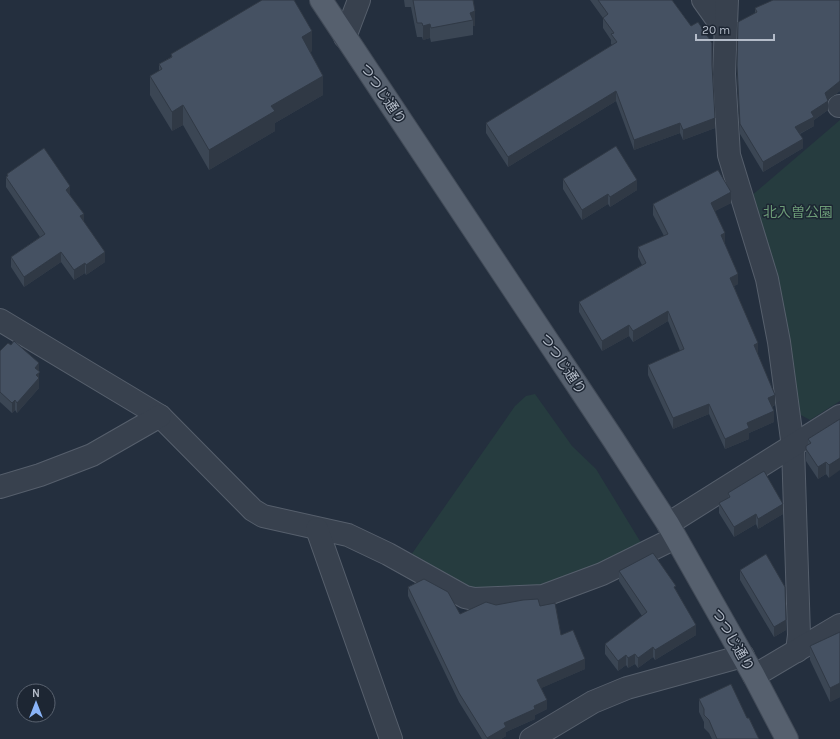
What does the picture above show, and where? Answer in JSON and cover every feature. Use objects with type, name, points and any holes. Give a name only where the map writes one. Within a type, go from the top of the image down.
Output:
[{"type":"main road","name":"つつじ通り","points":[[321,0],[609,432],[671,531],[743,656],[787,739]]},
{"type":"street","points":[[345,37],[359,0]]},
{"type":"street","points":[[703,0],[725,31]]},
{"type":"street","points":[[727,0],[724,74],[729,155],[767,279],[779,342],[793,447],[799,635],[797,651]]},
{"type":"street","points":[[0,320],[160,416],[253,510],[263,516],[348,536],[388,554],[465,597],[474,599],[543,596],[602,574],[671,531],[840,416]]},
{"type":"street","points":[[0,487],[40,475],[92,455],[160,416]]},
{"type":"street","points":[[317,529],[391,739]]},
{"type":"street","points":[[754,676],[840,625]]},
{"type":"street","points":[[531,739],[593,702],[626,688],[743,656]]},
{"type":"green space","name":"北入曽公園","points":[[840,120],[840,401],[810,420],[799,414],[750,197]]},
{"type":"green space","points":[[535,394],[572,446],[596,469],[643,546],[540,591],[465,590],[411,555],[515,406],[526,396]]},
{"type":"building","points":[[262,0],[294,0],[312,31],[302,37],[323,76],[271,106],[275,111],[209,150],[183,105],[172,112],[150,76],[162,69],[159,64],[172,57],[171,54]]},
{"type":"building","points":[[413,0],[473,0],[475,11],[470,13],[473,20],[431,28],[430,24],[423,26],[422,23],[417,23]]},
{"type":"building","points":[[598,0],[672,0],[691,26],[698,22],[712,43],[715,118],[683,130],[680,123],[634,140],[616,91],[508,157],[486,123],[617,42],[611,34],[614,33],[603,18],[608,14]]},
{"type":"building","points":[[773,0],[840,0],[840,81],[825,93],[828,101],[811,112],[814,117],[795,127],[803,139],[763,162],[740,124],[737,65],[738,22],[757,12],[755,8]]},
{"type":"building","points":[[616,146],[637,180],[610,197],[608,194],[582,210],[563,179]]},
{"type":"building","points":[[44,148],[70,186],[66,190],[84,214],[80,216],[105,252],[86,265],[85,263],[74,270],[61,252],[24,277],[11,257],[45,234],[6,177],[8,176],[7,174]]},
{"type":"building","points":[[718,170],[731,192],[711,203],[725,233],[721,235],[738,274],[730,278],[758,343],[754,345],[775,395],[768,398],[774,411],[747,423],[749,428],[725,439],[709,404],[673,418],[648,365],[684,349],[668,311],[633,331],[629,325],[602,341],[579,302],[646,263],[638,247],[668,234],[653,204]]},
{"type":"building","points":[[14,341],[39,363],[35,368],[40,372],[36,375],[39,378],[17,403],[15,400],[12,403],[0,392],[0,351],[8,343],[11,345]]},
{"type":"building","points":[[840,419],[840,458],[829,465],[826,462],[818,467],[806,449],[806,446],[811,443],[808,439]]},
{"type":"building","points":[[764,471],[783,504],[758,519],[756,514],[734,527],[719,503],[730,497],[728,493]]},
{"type":"building","points":[[653,553],[676,586],[674,587],[696,625],[655,650],[653,647],[638,658],[635,654],[628,658],[626,655],[618,661],[605,644],[647,612],[619,571]]},
{"type":"building","points":[[766,554],[785,587],[786,620],[774,627],[740,570]]},
{"type":"building","points":[[424,579],[448,592],[460,614],[486,602],[496,605],[538,599],[540,606],[555,603],[561,635],[573,630],[585,659],[537,680],[547,700],[534,706],[535,709],[504,723],[506,727],[487,738],[459,693],[408,587]]},
{"type":"building","points":[[840,632],[840,683],[830,688],[810,646]]},
{"type":"building","points":[[731,684],[759,739],[717,739],[709,720],[704,715],[704,709],[699,699]]}]
